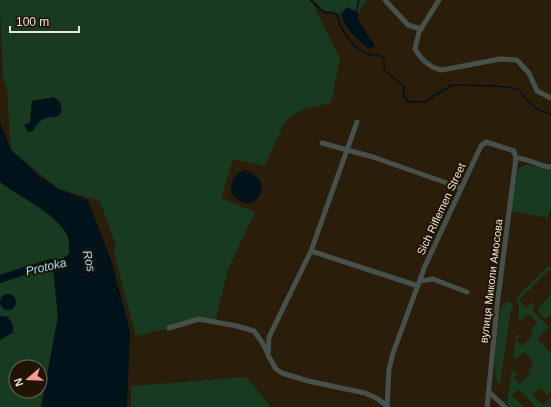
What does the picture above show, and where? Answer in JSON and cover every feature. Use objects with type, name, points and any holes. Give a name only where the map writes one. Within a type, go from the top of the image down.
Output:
[{"type":"street","points":[[385,0],[408,26],[422,29]]},
{"type":"street","points":[[439,0],[419,32],[415,49],[425,63],[436,69],[442,70],[500,59],[517,60],[529,73],[537,91],[551,98]]},
{"type":"street","points":[[268,354],[269,337],[311,250],[358,122]]},
{"type":"street","name":"Sich Riflemen Street","points":[[387,407],[389,369],[393,353],[419,284],[481,146],[486,142],[510,149],[514,151],[516,158]]},
{"type":"street","points":[[322,143],[372,157],[461,188]]},
{"type":"street","points":[[516,158],[522,158],[546,167],[551,167]]},
{"type":"street","name":"вулиця Миколи Амосова","points":[[487,407],[498,298],[516,158]]},
{"type":"street","points":[[311,250],[419,284],[433,279],[467,292]]},
{"type":"street","points":[[169,328],[199,319],[237,326],[254,331],[262,342],[276,369],[282,373],[308,381],[365,393],[378,399],[387,407]]},
{"type":"street","points":[[489,392],[505,407]]},
{"type":"green space","points":[[0,0],[310,0],[313,4],[340,58],[331,103],[301,110],[284,123],[265,166],[233,159],[221,198],[255,212],[228,269],[215,322],[196,322],[136,336],[114,253],[116,246],[100,201],[59,189],[11,150],[7,89],[3,77]]},
{"type":"green space","points":[[313,0],[367,0],[358,13],[347,7],[341,14],[323,10]]},
{"type":"green space","points":[[526,165],[551,170],[551,206],[548,218],[511,211],[517,172],[519,168]]},
{"type":"green space","points":[[0,182],[44,211],[60,225],[69,240],[69,254],[59,261],[53,268],[58,317],[48,370],[48,359],[8,359],[8,399],[43,399],[41,407],[0,407]]},
{"type":"green space","points":[[551,266],[551,269],[519,300],[526,308],[532,302],[535,306],[532,310],[549,327],[537,339],[551,354],[551,392],[548,396],[539,388],[532,395],[543,405],[551,397],[551,407],[536,407],[518,389],[512,395],[524,407],[509,407],[507,402],[512,369],[518,374],[514,378],[520,384],[531,373],[528,369],[533,365],[531,363],[533,361],[525,352],[519,357],[513,359],[516,334],[520,336],[516,341],[522,346],[533,335],[530,332],[537,322],[528,314],[522,320],[518,320],[519,305],[516,298],[546,268]]},
{"type":"green space","points":[[551,295],[551,315],[545,319],[537,309]]},
{"type":"green space","points":[[508,301],[512,303],[513,309],[511,309],[500,384],[495,371],[497,337],[501,309],[503,304]]},
{"type":"green space","points":[[246,377],[271,407],[131,407],[131,386]]},
{"type":"water","points":[[347,7],[358,13],[358,20],[375,46],[369,49],[349,29],[341,14]]},
{"type":"water","points":[[54,97],[60,102],[62,111],[59,116],[44,119],[38,123],[33,131],[28,132],[24,125],[30,122],[32,101]]},
{"type":"water","name":"Ros","points":[[0,122],[11,150],[39,176],[59,189],[88,200],[112,263],[130,331],[127,407],[41,407],[43,399],[48,399],[48,370],[58,317],[53,268],[59,261],[69,254],[69,240],[60,225],[44,211],[0,182]]},
{"type":"water","points":[[245,170],[255,175],[260,182],[261,190],[259,197],[253,202],[247,203],[239,200],[231,192],[234,178]]},
{"type":"water","points":[[8,294],[14,296],[16,302],[14,308],[8,310],[2,308],[0,302],[2,296]]},
{"type":"water","points":[[0,316],[8,317],[13,325],[13,332],[0,340]]},
{"type":"waterway","points":[[310,0],[324,12],[332,12],[337,15],[344,32],[357,48],[367,54],[377,55],[384,58],[384,70],[404,86],[403,94],[408,102],[424,102],[452,85],[496,86],[519,89],[532,105],[541,111],[551,114]]},
{"type":"waterway","points":[[356,13],[359,0]]},
{"type":"waterway","name":"Protoka","points":[[0,279],[50,263],[67,263]]}]
